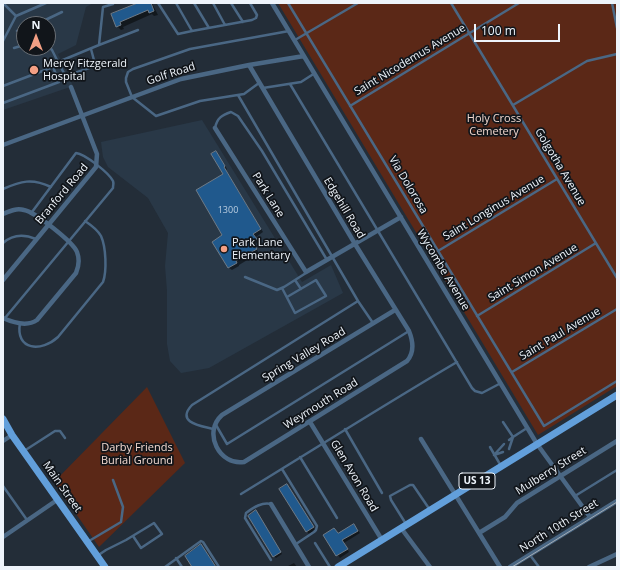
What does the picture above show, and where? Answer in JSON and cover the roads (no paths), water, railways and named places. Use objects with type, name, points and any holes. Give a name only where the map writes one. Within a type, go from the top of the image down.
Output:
[{"type":"main road","name":"US 13","points":[[338,567],[617,395]]},
{"type":"main road","name":"Main Street","points":[[3,419],[12,435],[105,567]]},
{"type":"street","name":"Wycombe Avenue","points":[[272,3],[527,428],[590,517]]},
{"type":"street","name":"Golf Road","points":[[3,145],[190,76],[304,56]]},
{"type":"street","name":"Edgehill Road","points":[[249,65],[355,244],[409,331],[413,347],[412,354],[407,361]]},
{"type":"street","name":"Branford Road","points":[[3,280],[96,165],[97,154],[71,87]]},
{"type":"street","name":"Park Lane","points":[[215,128],[306,272]]},
{"type":"street","points":[[3,214],[22,209],[32,212],[74,246],[79,264],[76,273],[37,320],[29,324],[4,318]]},
{"type":"street","points":[[306,272],[401,217]]},
{"type":"street","name":"Spring Valley Road","points":[[214,426],[222,415],[395,310]]},
{"type":"street","name":"Weymouth Road","points":[[214,426],[213,438],[225,457],[234,462],[244,462],[407,361]]},
{"type":"street","name":"Glen Avon Road","points":[[310,422],[382,540]]},
{"type":"street","points":[[3,441],[12,435]]},
{"type":"street","points":[[421,439],[500,567]]},
{"type":"street","name":"Mulberry Street","points":[[479,533],[506,518],[517,503],[617,441]]},
{"type":"street","points":[[3,537],[58,500]]},
{"type":"street","name":"North 10th Street","points":[[510,567],[617,501]]},
{"type":"street","points":[[271,504],[309,567]]},
{"type":"street","points":[[404,526],[430,567]]},
{"type":"street","points":[[589,567],[617,554]]},
{"type":"lane","points":[[3,3],[16,16]]},
{"type":"lane","points":[[3,41],[16,16],[46,3]]},
{"type":"lane","points":[[99,45],[103,7],[113,3]]},
{"type":"lane","points":[[158,3],[178,34],[243,22],[256,18],[257,15],[250,3]]},
{"type":"lane","points":[[176,3],[192,31]]},
{"type":"lane","points":[[194,3],[209,28]]},
{"type":"lane","points":[[212,3],[225,25]]},
{"type":"lane","points":[[231,3],[243,22]]},
{"type":"lane","name":"Via Dolorosa","points":[[288,3],[544,426],[617,381]]},
{"type":"lane","points":[[295,41],[358,3]]},
{"type":"lane","name":"Golgotha Avenue","points":[[451,3],[617,278]]},
{"type":"lane","name":"Saint Nicodemus Avenue","points":[[350,106],[519,3]]},
{"type":"lane","points":[[612,3],[617,28]]},
{"type":"lane","points":[[53,16],[62,12]]},
{"type":"lane","points":[[259,83],[248,92],[200,101],[156,116],[132,97],[126,82],[126,78],[128,72],[133,69],[190,49],[288,29]]},
{"type":"lane","points":[[58,62],[138,30]]},
{"type":"lane","points":[[55,56],[65,75],[69,75],[92,67],[95,64],[91,49]]},
{"type":"lane","points":[[513,105],[587,61],[617,54]]},
{"type":"lane","points":[[3,86],[53,67],[59,82],[3,103]]},
{"type":"lane","points":[[263,88],[301,82],[315,74]]},
{"type":"lane","points":[[290,84],[472,388],[478,392],[484,392],[501,383]]},
{"type":"lane","points":[[238,95],[334,257],[358,301],[373,324]]},
{"type":"lane","points":[[215,128],[217,120],[222,115],[231,112],[238,116],[262,151],[327,260]]},
{"type":"lane","points":[[4,318],[113,188],[110,176],[82,154],[76,153],[32,212]]},
{"type":"lane","name":"Saint Longinus Avenue","points":[[438,251],[558,179]]},
{"type":"lane","points":[[3,189],[20,182],[29,181],[43,183],[51,187]]},
{"type":"lane","points":[[20,323],[20,338],[26,344],[34,347],[51,343],[58,337],[103,282],[106,267],[101,236],[93,226],[85,221]]},
{"type":"lane","points":[[3,242],[9,238],[19,235],[31,237],[36,240]]},
{"type":"lane","name":"Saint Simon Avenue","points":[[477,316],[596,243]]},
{"type":"lane","points":[[245,277],[277,290],[306,272]]},
{"type":"lane","points":[[295,280],[301,289]]},
{"type":"lane","points":[[282,288],[295,313],[326,296],[316,280],[287,297]]},
{"type":"lane","points":[[358,301],[192,405],[188,410],[188,421],[193,424],[214,426],[227,444],[409,331]]},
{"type":"lane","name":"Saint Paul Avenue","points":[[512,372],[617,308]]},
{"type":"lane","points":[[241,494],[300,457],[324,444],[345,429],[457,362]]},
{"type":"lane","points":[[503,422],[514,437]]},
{"type":"lane","points":[[509,440],[527,428]]},
{"type":"lane","points":[[345,429],[382,493]]},
{"type":"lane","points":[[24,452],[55,431],[60,431],[65,438]]},
{"type":"lane","points":[[509,449],[514,437]]},
{"type":"lane","points":[[494,455],[504,444]]},
{"type":"lane","points":[[490,447],[501,466]]},
{"type":"lane","points":[[494,455],[503,452]]},
{"type":"lane","points":[[300,457],[337,518]]},
{"type":"lane","points":[[282,469],[317,526],[314,532],[296,545]]},
{"type":"lane","points":[[574,496],[617,470]]},
{"type":"lane","points":[[87,543],[121,522],[123,507],[113,480]]},
{"type":"lane","points":[[404,526],[390,496],[410,485],[413,485],[430,510]]},
{"type":"lane","points":[[3,486],[28,520]]},
{"type":"lane","points":[[271,504],[265,503],[259,505],[246,513],[245,518],[271,560]]},
{"type":"lane","points":[[97,556],[154,523],[162,534],[141,548],[133,536]]},
{"type":"lane","points":[[165,567],[201,541],[219,567]]},
{"type":"lane","points":[[315,543],[330,567]]},
{"type":"lane","points":[[530,554],[539,567]]},
{"type":"lane","points":[[176,558],[182,567]]},
{"type":"tram line","points":[[512,567],[617,502]]},
{"type":"place","name":"Mercy Fitzgerald Hospital","points":[[34,70]]},
{"type":"place","name":"Park Lane Elementary","points":[[224,249]]},
{"type":"park label","name":"Holy Cross Cemetery","points":[[494,125]]},
{"type":"park label","name":"Darby Friends Burial Ground","points":[[137,454]]}]
